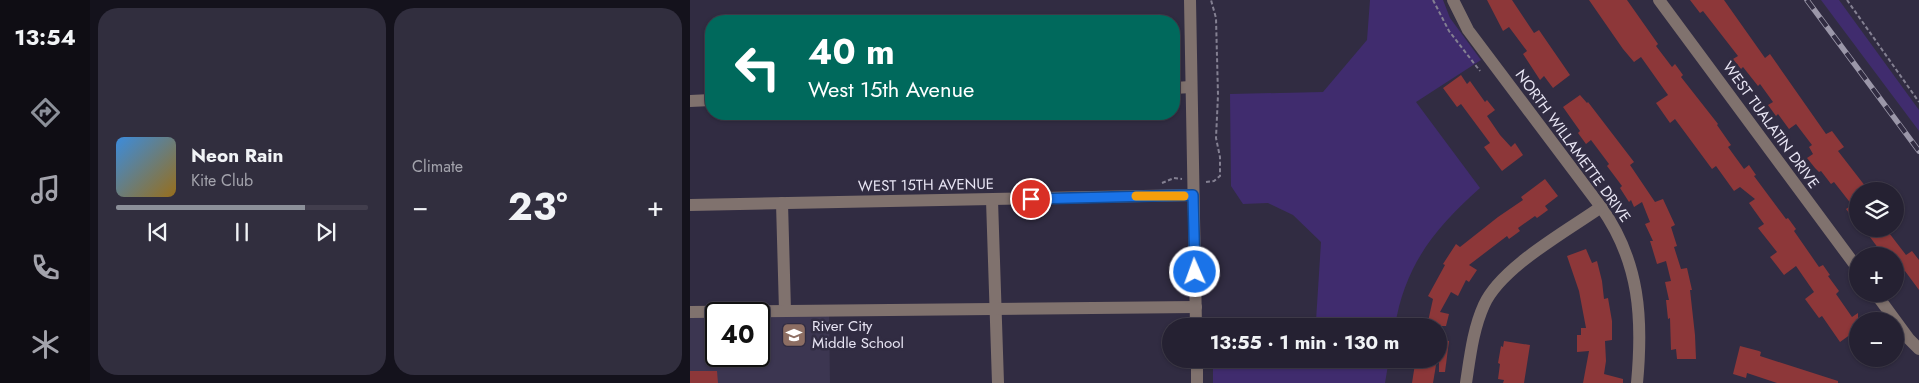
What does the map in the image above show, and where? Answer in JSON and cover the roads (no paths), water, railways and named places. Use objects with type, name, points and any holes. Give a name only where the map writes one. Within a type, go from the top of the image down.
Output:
[{"type":"street","points":[[1190,0],[1196,318]]},
{"type":"street","name":"NORTH WILLAMETTE DRIVE","points":[[1452,0],[1468,30],[1609,219],[1622,244],[1634,275],[1637,290],[1640,349],[1637,383]]},
{"type":"street","name":"WEST TUALATIN DRIVE","points":[[1659,0],[1849,257]]},
{"type":"street","points":[[1180,88],[1191,87]]},
{"type":"street","points":[[690,101],[705,100]]},
{"type":"street","name":"WEST 15TH AVENUE","points":[[690,205],[1193,195]]},
{"type":"street","points":[[992,200],[998,383]]},
{"type":"street","points":[[782,203],[785,311]]},
{"type":"street","points":[[1466,383],[1473,337],[1484,305],[1493,290],[1531,255],[1601,208]]},
{"type":"street","points":[[1882,302],[1909,339],[1919,349]]},
{"type":"street","points":[[690,312],[1196,307]]},
{"type":"street","points":[[1197,368],[1197,383]]},
{"type":"railway","points":[[1807,0],[1919,151]]},
{"type":"place","name":"River City Middle School","points":[[794,335]]}]
